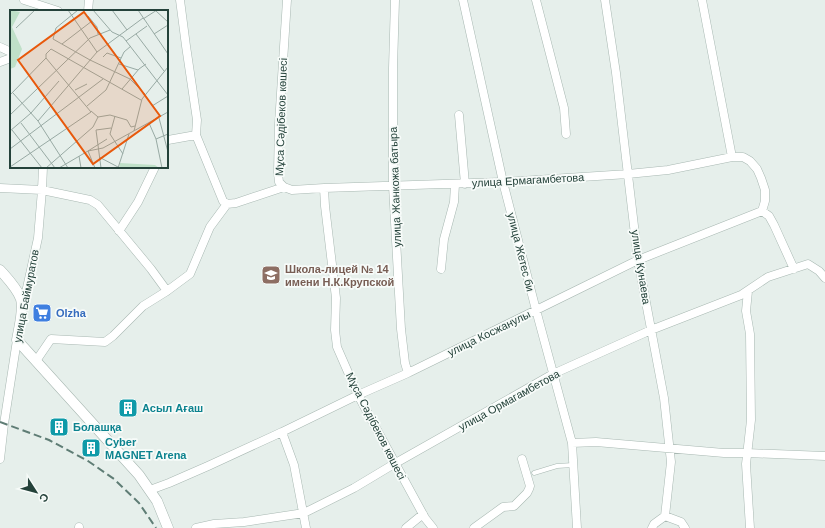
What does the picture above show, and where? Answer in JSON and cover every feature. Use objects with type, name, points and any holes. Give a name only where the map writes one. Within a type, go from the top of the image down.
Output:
[{"type":"street","points":[[24,0],[55,10]]},
{"type":"street","points":[[88,10],[89,0]]},
{"type":"street","points":[[180,0],[197,120],[196,135],[223,201],[227,204]]},
{"type":"street","name":"Мұса Сәдібеков көшесі","points":[[287,0],[280,109],[279,182],[284,187],[292,190],[324,188],[324,206],[336,298],[335,330],[337,347],[358,395],[394,464],[423,514],[433,528]]},
{"type":"street","name":"улица Жанкожа батыра","points":[[395,0],[393,186],[401,329],[405,363],[408,373]]},
{"type":"street","name":"улица Жетес би","points":[[463,0],[503,182],[572,443],[577,528]]},
{"type":"street","points":[[536,0],[564,108],[566,134]]},
{"type":"street","name":"улица Кунаева","points":[[605,0],[616,73],[638,260],[664,398],[671,462],[665,516]]},
{"type":"street","points":[[702,0],[732,157],[743,157],[757,168],[765,190],[765,201],[762,211],[768,216],[774,225],[794,269]]},
{"type":"street","points":[[0,47],[10,52]]},
{"type":"street","points":[[0,62],[10,58]]},
{"type":"street","points":[[459,116],[465,184]]},
{"type":"street","points":[[168,140],[196,135]]},
{"type":"street","name":"улица Ермагамбетова","points":[[324,188],[465,184],[628,174],[668,170],[732,157]]},
{"type":"street","name":"улица Баймуратов","points":[[0,459],[22,308],[38,238],[43,168]]},
{"type":"street","points":[[119,231],[138,202],[155,168]]},
{"type":"street","points":[[441,268],[444,238],[454,202],[455,184]]},
{"type":"street","points":[[36,361],[51,339],[104,342],[113,336],[144,306],[190,274],[210,227],[227,204],[236,203],[284,187]]},
{"type":"street","points":[[0,188],[42,190],[90,200],[98,205],[151,269],[167,291]]},
{"type":"street","name":"улица Косжанулы","points":[[150,490],[169,484],[408,373],[638,260],[762,211]]},
{"type":"street","name":"улица Ормагамбетова","points":[[196,528],[214,524],[244,522],[304,513],[354,488],[553,374],[651,330],[741,295],[768,278],[808,264],[822,274]]},
{"type":"street","points":[[0,270],[3,279],[17,291],[21,298],[22,308]]},
{"type":"street","points":[[748,291],[746,311],[750,334],[751,420],[746,464],[750,528]]},
{"type":"street","points":[[18,340],[139,475],[157,501],[168,528]]},
{"type":"street","points":[[282,432],[294,465],[306,528]]},
{"type":"street","points":[[572,443],[596,442],[724,453],[825,456]]},
{"type":"street","points":[[474,528],[503,507],[514,506],[527,493],[530,486],[522,459]]},
{"type":"street","points":[[406,528],[423,514]]},
{"type":"street","points":[[652,528],[654,524],[665,516],[681,522],[685,528]]},
{"type":"lane","points":[[534,473],[557,466],[573,465]]},
{"type":"railway","points":[[0,422],[49,440],[88,461],[114,479],[139,503],[156,528]]},
{"type":"place","name":"Школа-лицей № 14 имени Н.К.Крупской","points":[[271,275]]},
{"type":"place","name":"Olzha","points":[[42,313]]},
{"type":"place","name":"Асыл Ағаш","points":[[128,408]]},
{"type":"place","name":"Болашқа","points":[[59,427]]},
{"type":"place","name":"Cyber MAGNET Arena","points":[[91,448]]}]
